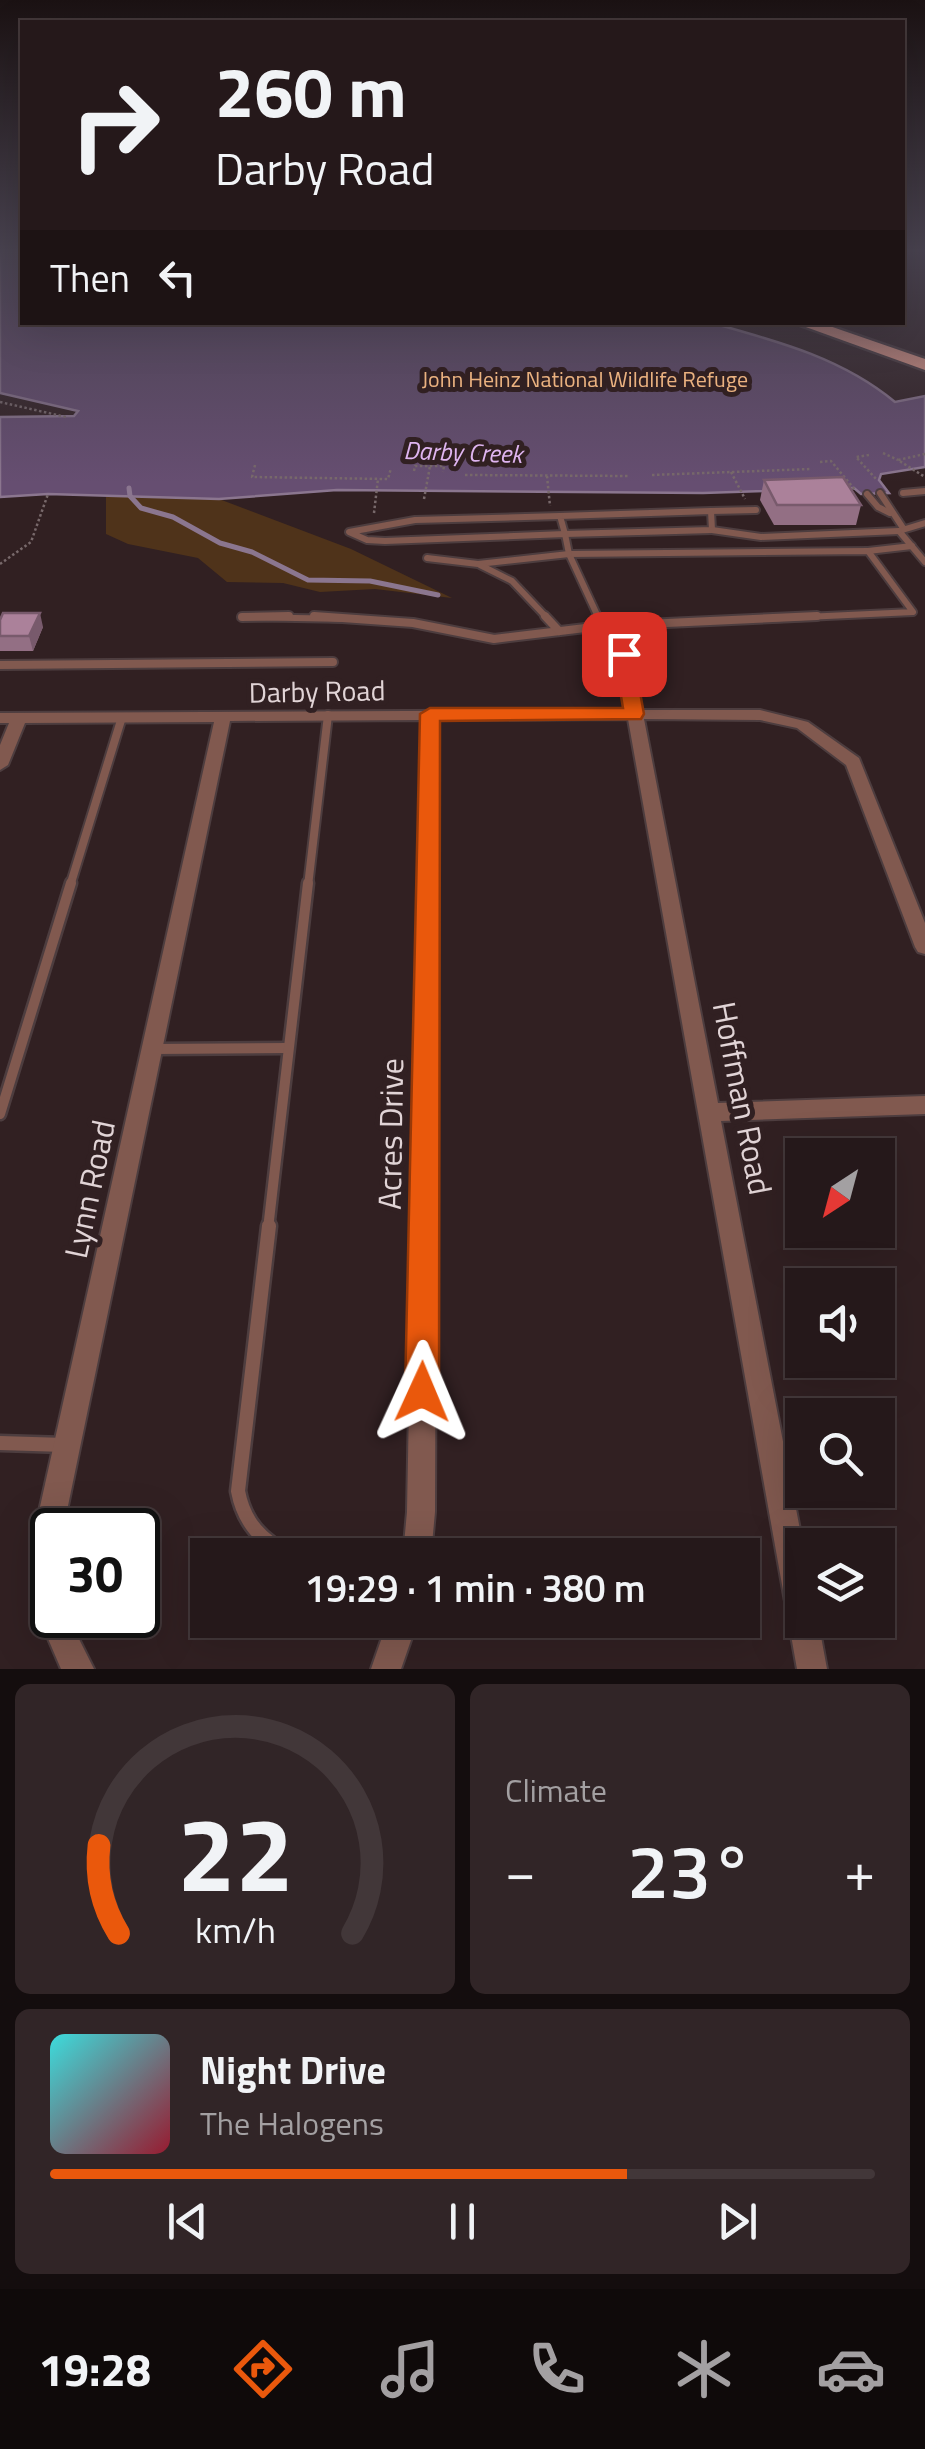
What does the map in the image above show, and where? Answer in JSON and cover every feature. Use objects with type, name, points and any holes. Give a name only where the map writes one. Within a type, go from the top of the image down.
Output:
[{"type":"highway","points":[[814,327],[925,365]]},
{"type":"highway","points":[[865,327],[925,347]]},
{"type":"street","name":"Hoffman Road","points":[[624,654],[787,1528]]},
{"type":"street","name":"Acres Drive","points":[[418,1538],[430,714]]},
{"type":"street","name":"Darby Road","points":[[0,718],[760,715],[802,725],[844,753],[859,770],[925,947]]},
{"type":"street","name":"Lynn Road","points":[[79,1669],[64,1649],[50,1616],[44,1552],[223,716]]},
{"type":"street","points":[[0,765],[19,718]]},
{"type":"street","points":[[711,1112],[925,1105]]},
{"type":"street","points":[[386,1669],[397,1638]]},
{"type":"street","name":"Hoffman Road","points":[[807,1638],[812,1669]]},
{"type":"lane","points":[[881,489],[894,508],[890,513]]},
{"type":"lane","points":[[903,494],[925,490]]},
{"type":"lane","points":[[866,498],[890,513],[925,562]]},
{"type":"lane","points":[[756,510],[425,521],[364,526],[349,532],[366,540],[385,542],[712,530],[762,536],[901,530],[925,524]]},
{"type":"lane","points":[[711,511],[712,530]]},
{"type":"lane","points":[[560,516],[570,554],[602,626]]},
{"type":"lane","points":[[427,558],[478,564],[570,554],[868,551],[912,546]]},
{"type":"lane","points":[[242,618],[310,616],[413,623],[494,640],[602,626],[913,612],[868,551]]},
{"type":"lane","points":[[478,564],[512,581],[559,630]]},
{"type":"lane","points":[[0,665],[333,662]]},
{"type":"lane","points":[[261,1538],[240,1511],[238,1491],[328,715]]},
{"type":"lane","points":[[0,1114],[122,717]]},
{"type":"lane","points":[[152,1048],[287,1048]]},
{"type":"lane","points":[[0,1443],[68,1445]]},
{"type":"path","points":[[0,402],[66,417]]},
{"type":"path","points":[[883,453],[925,478]]},
{"type":"path","points":[[898,460],[925,454]]},
{"type":"path","points":[[869,455],[856,457],[881,489]]},
{"type":"path","points":[[820,462],[831,461],[866,498]]},
{"type":"path","points":[[255,465],[252,477],[388,479],[391,468]]},
{"type":"path","points":[[414,471],[416,466],[444,466],[444,472]]},
{"type":"path","points":[[424,498],[430,466]]},
{"type":"path","points":[[652,475],[812,469]]},
{"type":"path","points":[[731,472],[744,496]]},
{"type":"path","points":[[465,475],[630,476]]},
{"type":"path","points":[[547,476],[550,503]]},
{"type":"path","points":[[372,504],[378,479]]},
{"type":"path","points":[[0,564],[31,542],[48,494]]},
{"type":"shaded area","points":[[106,496],[219,499],[351,549],[452,598],[375,589],[320,592],[283,583],[227,582],[198,558],[128,544],[106,534]]},
{"type":"water","name":"Darby Creek","points":[[0,327],[725,327],[831,362],[895,402],[925,396],[925,467],[881,474],[879,480],[889,493],[861,494],[854,488],[703,493],[337,490],[219,499],[48,494],[0,497],[0,417],[74,416],[78,411],[0,393]]},
{"type":"building","points":[[843,477],[861,505],[777,505],[764,480]]},
{"type":"building","points":[[3,613],[40,613],[29,636],[0,636]]},
{"type":"waterway","points":[[129,488],[130,496],[141,508],[173,517],[220,543],[252,552],[308,580],[370,581],[438,595]]},
{"type":"route","points":[[422,1392],[430,714],[634,714],[624,654]]},
{"type":"park label","name":"John Heinz National Wildlife Refuge","points":[[585,379]]}]
